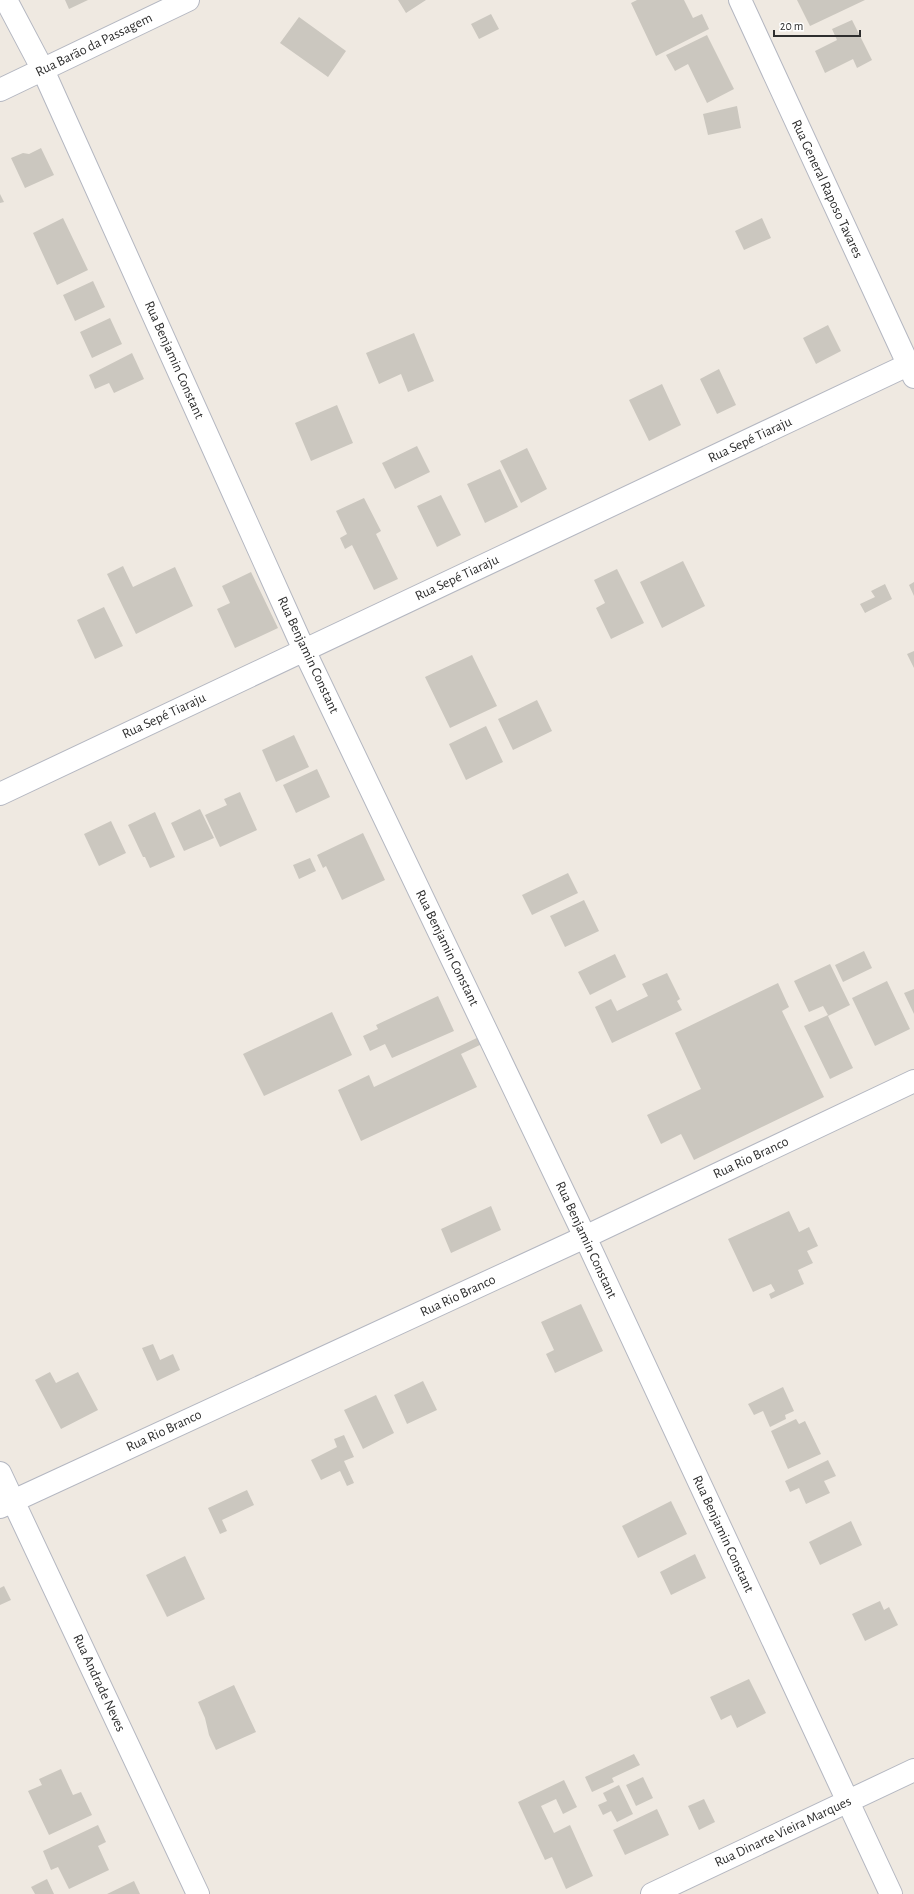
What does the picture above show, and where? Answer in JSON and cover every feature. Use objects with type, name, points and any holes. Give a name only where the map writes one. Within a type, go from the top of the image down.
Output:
[{"type":"street","name":"Rua Benjamin Constant","points":[[6,0],[43,70],[304,650],[585,1237],[891,1894]]},
{"type":"street","name":"Rua Barão da Passagem","points":[[0,90],[188,0]]},
{"type":"street","name":"Rua General Raposo Tavares","points":[[740,0],[912,368]]},
{"type":"street","name":"Rua Sepé Tiaraju","points":[[0,794],[304,650],[912,368]]},
{"type":"street","name":"Rua Rio Branco","points":[[7,1504],[585,1237],[914,1081]]},
{"type":"street","name":"Rua Andrade Neves","points":[[0,1473],[7,1504],[198,1894]]},
{"type":"street","name":"Rua Dinarte Vieira Marques","points":[[652,1894],[914,1770]]},
{"type":"building","points":[[65,0],[88,0],[69,9]]},
{"type":"building","points":[[398,0],[426,0],[406,13]]},
{"type":"building","points":[[637,0],[684,0],[693,18],[702,14],[709,29],[656,56],[631,3]]},
{"type":"building","points":[[797,0],[865,0],[810,26]]},
{"type":"building","points":[[491,14],[499,29],[479,39],[471,24]]},
{"type":"building","points":[[299,17],[346,51],[328,77],[280,43]]},
{"type":"building","points":[[852,20],[872,60],[857,68],[853,59],[825,73],[815,51],[837,40],[832,29]]},
{"type":"building","points":[[707,35],[734,89],[707,103],[688,64],[675,71],[666,55]]},
{"type":"building","points":[[737,106],[741,128],[708,135],[703,114]]},
{"type":"building","points":[[41,148],[54,175],[25,188],[11,158],[23,153],[29,154]]},
{"type":"building","points":[[0,194],[4,202],[0,203]]},
{"type":"building","points":[[63,218],[88,270],[57,285],[33,233]]},
{"type":"building","points":[[762,218],[771,238],[744,250],[735,231]]},
{"type":"building","points":[[93,281],[105,307],[75,321],[63,295]]},
{"type":"building","points":[[110,318],[122,344],[92,358],[80,332]]},
{"type":"building","points":[[828,325],[841,351],[816,364],[803,338]]},
{"type":"building","points":[[414,333],[434,381],[408,392],[401,374],[379,384],[366,353]]},
{"type":"building","points":[[132,353],[144,379],[114,393],[109,383],[95,389],[89,375]]},
{"type":"building","points":[[719,369],[736,405],[717,414],[700,379]]},
{"type":"building","points":[[662,384],[681,425],[649,441],[629,400]]},
{"type":"building","points":[[337,405],[353,443],[311,461],[295,423]]},
{"type":"building","points":[[417,446],[430,472],[395,489],[382,463]]},
{"type":"building","points":[[527,448],[547,489],[521,503],[500,461]]},
{"type":"building","points":[[500,469],[518,507],[485,523],[467,484]]},
{"type":"building","points":[[441,495],[461,535],[437,547],[417,506]]},
{"type":"building","points":[[364,498],[381,531],[376,534],[398,579],[374,590],[352,545],[345,549],[340,538],[347,534],[336,511]]},
{"type":"building","points":[[683,561],[705,606],[662,628],[640,582]]},
{"type":"building","points":[[123,566],[133,587],[175,567],[193,606],[136,634],[107,574]]},
{"type":"building","points":[[617,569],[644,623],[611,639],[596,608],[605,603],[594,580]]},
{"type":"building","points":[[251,572],[278,628],[235,648],[217,609],[230,603],[222,586]]},
{"type":"building","points":[[914,582],[914,596],[909,585]]},
{"type":"building","points":[[885,584],[892,599],[865,613],[860,604],[875,597],[871,591]]},
{"type":"building","points":[[104,607],[123,646],[95,659],[77,620]]},
{"type":"building","points":[[914,651],[914,668],[907,654]]},
{"type":"building","points":[[472,655],[497,706],[450,728],[425,677]]},
{"type":"building","points":[[537,700],[552,731],[513,750],[498,719]]},
{"type":"building","points":[[486,726],[503,762],[466,780],[449,744]]},
{"type":"building","points":[[294,735],[309,767],[276,782],[262,750]]},
{"type":"building","points":[[317,769],[330,797],[296,813],[283,785]]},
{"type":"building","points":[[240,792],[257,830],[220,847],[205,815],[227,805],[224,799]]},
{"type":"building","points":[[200,809],[214,838],[184,851],[171,823]]},
{"type":"building","points":[[155,812],[175,857],[150,868],[145,857],[143,857],[128,825]]},
{"type":"building","points":[[111,821],[126,853],[99,866],[84,834]]},
{"type":"building","points":[[363,833],[385,880],[342,900],[326,866],[323,868],[317,855]]},
{"type":"building","points":[[310,858],[316,871],[299,879],[293,865]]},
{"type":"building","points":[[568,873],[578,893],[532,915],[522,895]]},
{"type":"building","points":[[584,900],[599,931],[565,947],[550,916]]},
{"type":"building","points":[[864,951],[872,968],[843,982],[835,965]]},
{"type":"building","points":[[615,954],[626,977],[590,995],[578,972]]},
{"type":"building","points":[[830,964],[850,1005],[828,1016],[853,1068],[830,1079],[804,1026],[828,1015],[823,1006],[809,1012],[794,981]]},
{"type":"building","points":[[667,973],[680,999],[677,1001],[682,1010],[612,1043],[595,1007],[611,999],[617,1011],[648,996],[642,984]]},
{"type":"building","points":[[887,981],[910,1029],[875,1046],[852,998]]},
{"type":"building","points":[[778,983],[789,1007],[782,1011],[824,1097],[694,1160],[681,1134],[661,1144],[647,1115],[701,1089],[675,1033]]},
{"type":"building","points":[[914,989],[914,1014],[904,993]]},
{"type":"building","points":[[438,996],[454,1031],[392,1058],[385,1044],[370,1051],[363,1036],[378,1029],[376,1025]]},
{"type":"building","points":[[332,1012],[352,1055],[264,1096],[243,1054]]},
{"type":"building","points":[[481,1036],[484,1043],[461,1054],[477,1087],[361,1141],[338,1090],[369,1075],[374,1087]]},
{"type":"building","points":[[491,1206],[501,1230],[451,1253],[441,1229]]},
{"type":"building","points":[[789,1211],[799,1232],[809,1227],[818,1246],[807,1251],[813,1263],[798,1270],[804,1284],[771,1299],[769,1294],[775,1291],[771,1284],[753,1292],[728,1239]]},
{"type":"building","points":[[581,1304],[603,1351],[555,1373],[546,1354],[554,1350],[541,1322]]},
{"type":"building","points":[[153,1344],[160,1360],[173,1354],[180,1370],[157,1381],[142,1348]]},
{"type":"building","points":[[50,1372],[56,1383],[78,1372],[98,1410],[61,1429],[35,1380]]},
{"type":"building","points":[[423,1381],[437,1410],[407,1424],[394,1395]]},
{"type":"building","points":[[783,1387],[794,1411],[785,1415],[786,1419],[770,1427],[763,1411],[754,1415],[748,1404]]},
{"type":"building","points":[[376,1395],[394,1433],[363,1449],[344,1410]]},
{"type":"building","points":[[796,1419],[799,1424],[805,1421],[821,1454],[788,1469],[771,1431]]},
{"type":"building","points":[[344,1435],[354,1457],[344,1461],[354,1483],[347,1486],[340,1471],[321,1480],[311,1460],[337,1447],[334,1439]]},
{"type":"building","points":[[828,1460],[836,1476],[824,1481],[830,1493],[806,1504],[799,1488],[790,1492],[785,1481]]},
{"type":"building","points":[[247,1490],[254,1505],[222,1520],[227,1531],[220,1534],[208,1508]]},
{"type":"building","points":[[671,1501],[687,1534],[638,1558],[622,1526]]},
{"type":"building","points":[[851,1521],[862,1545],[820,1565],[809,1542]]},
{"type":"building","points":[[695,1554],[706,1578],[671,1595],[660,1572]]},
{"type":"building","points":[[185,1556],[205,1599],[167,1617],[146,1575]]},
{"type":"building","points":[[4,1586],[11,1600],[0,1605],[0,1588]]},
{"type":"building","points":[[880,1601],[884,1610],[889,1607],[898,1625],[865,1641],[852,1614]]},
{"type":"building","points":[[749,1679],[766,1713],[737,1728],[731,1715],[721,1720],[710,1697]]},
{"type":"building","points":[[234,1685],[256,1732],[216,1750],[209,1735],[205,1718],[198,1702]]},
{"type":"building","points":[[634,1754],[640,1765],[612,1778],[614,1782],[592,1792],[585,1777]]},
{"type":"building","points":[[61,1769],[73,1795],[81,1792],[92,1815],[49,1835],[28,1791],[42,1785],[39,1779]]},
{"type":"building","points":[[643,1777],[653,1798],[636,1806],[626,1785]]},
{"type":"building","points":[[564,1780],[577,1807],[563,1814],[556,1799],[541,1806],[554,1833],[570,1825],[593,1876],[566,1889],[552,1857],[545,1860],[518,1802]]},
{"type":"building","points":[[619,1785],[633,1814],[617,1822],[611,1811],[603,1815],[598,1805],[607,1801],[603,1793]]},
{"type":"building","points":[[704,1799],[715,1822],[699,1830],[688,1806]]},
{"type":"building","points":[[657,1809],[669,1835],[625,1855],[613,1830]]},
{"type":"building","points":[[98,1825],[106,1842],[98,1846],[109,1870],[69,1889],[58,1867],[51,1870],[43,1851]]},
{"type":"building","points":[[47,1879],[54,1894],[35,1894],[31,1887]]},
{"type":"building","points":[[134,1881],[140,1894],[107,1894]]}]
